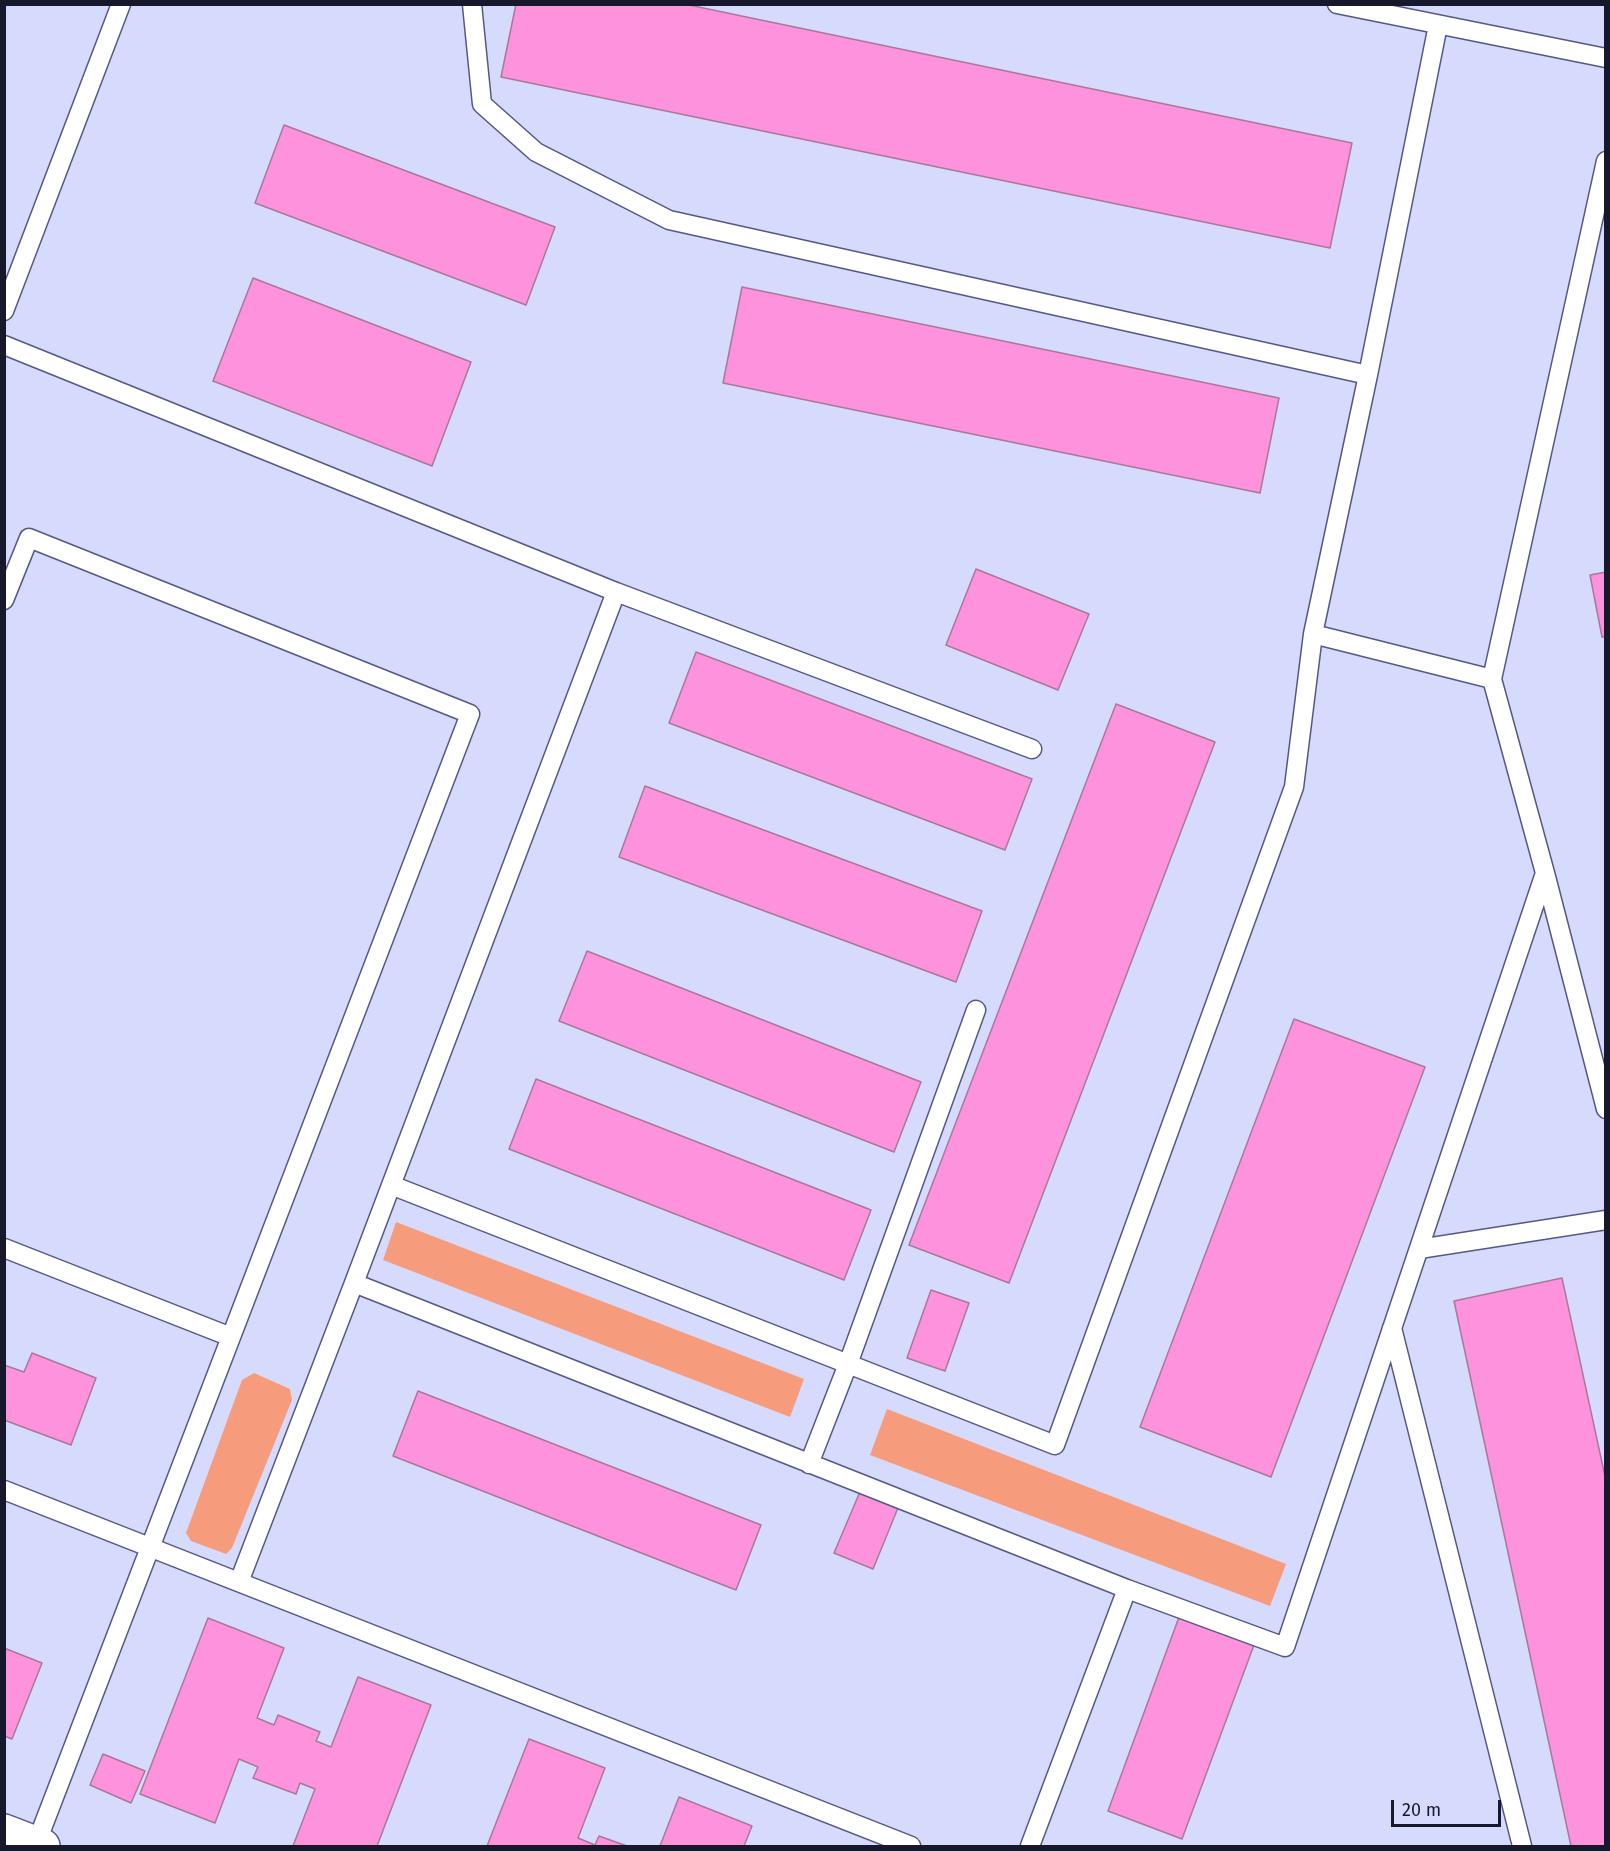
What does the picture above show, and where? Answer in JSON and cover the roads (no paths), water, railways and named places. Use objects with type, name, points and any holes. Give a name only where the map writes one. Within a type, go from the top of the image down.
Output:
[{"type":"main road","points":[[4,1832],[40,1845]]},
{"type":"lane","points":[[4,311],[121,4]]},
{"type":"lane","points":[[472,4],[482,104],[536,152],[669,220],[1368,375]]},
{"type":"lane","points":[[1337,4],[1605,58]]},
{"type":"lane","points":[[391,1185],[1055,1445],[1294,787],[1313,634],[1368,375],[1438,25]]},
{"type":"lane","points":[[1605,161],[1492,679],[1545,873],[1605,1109]]},
{"type":"lane","points":[[4,345],[616,592],[1032,749]]},
{"type":"lane","points":[[4,600],[29,538],[470,714],[150,1547],[40,1845]]},
{"type":"lane","points":[[239,1582],[616,592]]},
{"type":"lane","points":[[1313,634],[1492,679]]},
{"type":"lane","points":[[354,1283],[1127,1589],[1285,1647],[1545,873]]},
{"type":"lane","points":[[809,1464],[848,1364],[976,1010]]},
{"type":"lane","points":[[1419,1249],[1605,1220]]},
{"type":"lane","points":[[4,1248],[231,1337]]},
{"type":"lane","points":[[1392,1328],[1522,1846]]},
{"type":"lane","points":[[4,1490],[911,1846]]},
{"type":"lane","points":[[1030,1846],[1127,1589]]}]
